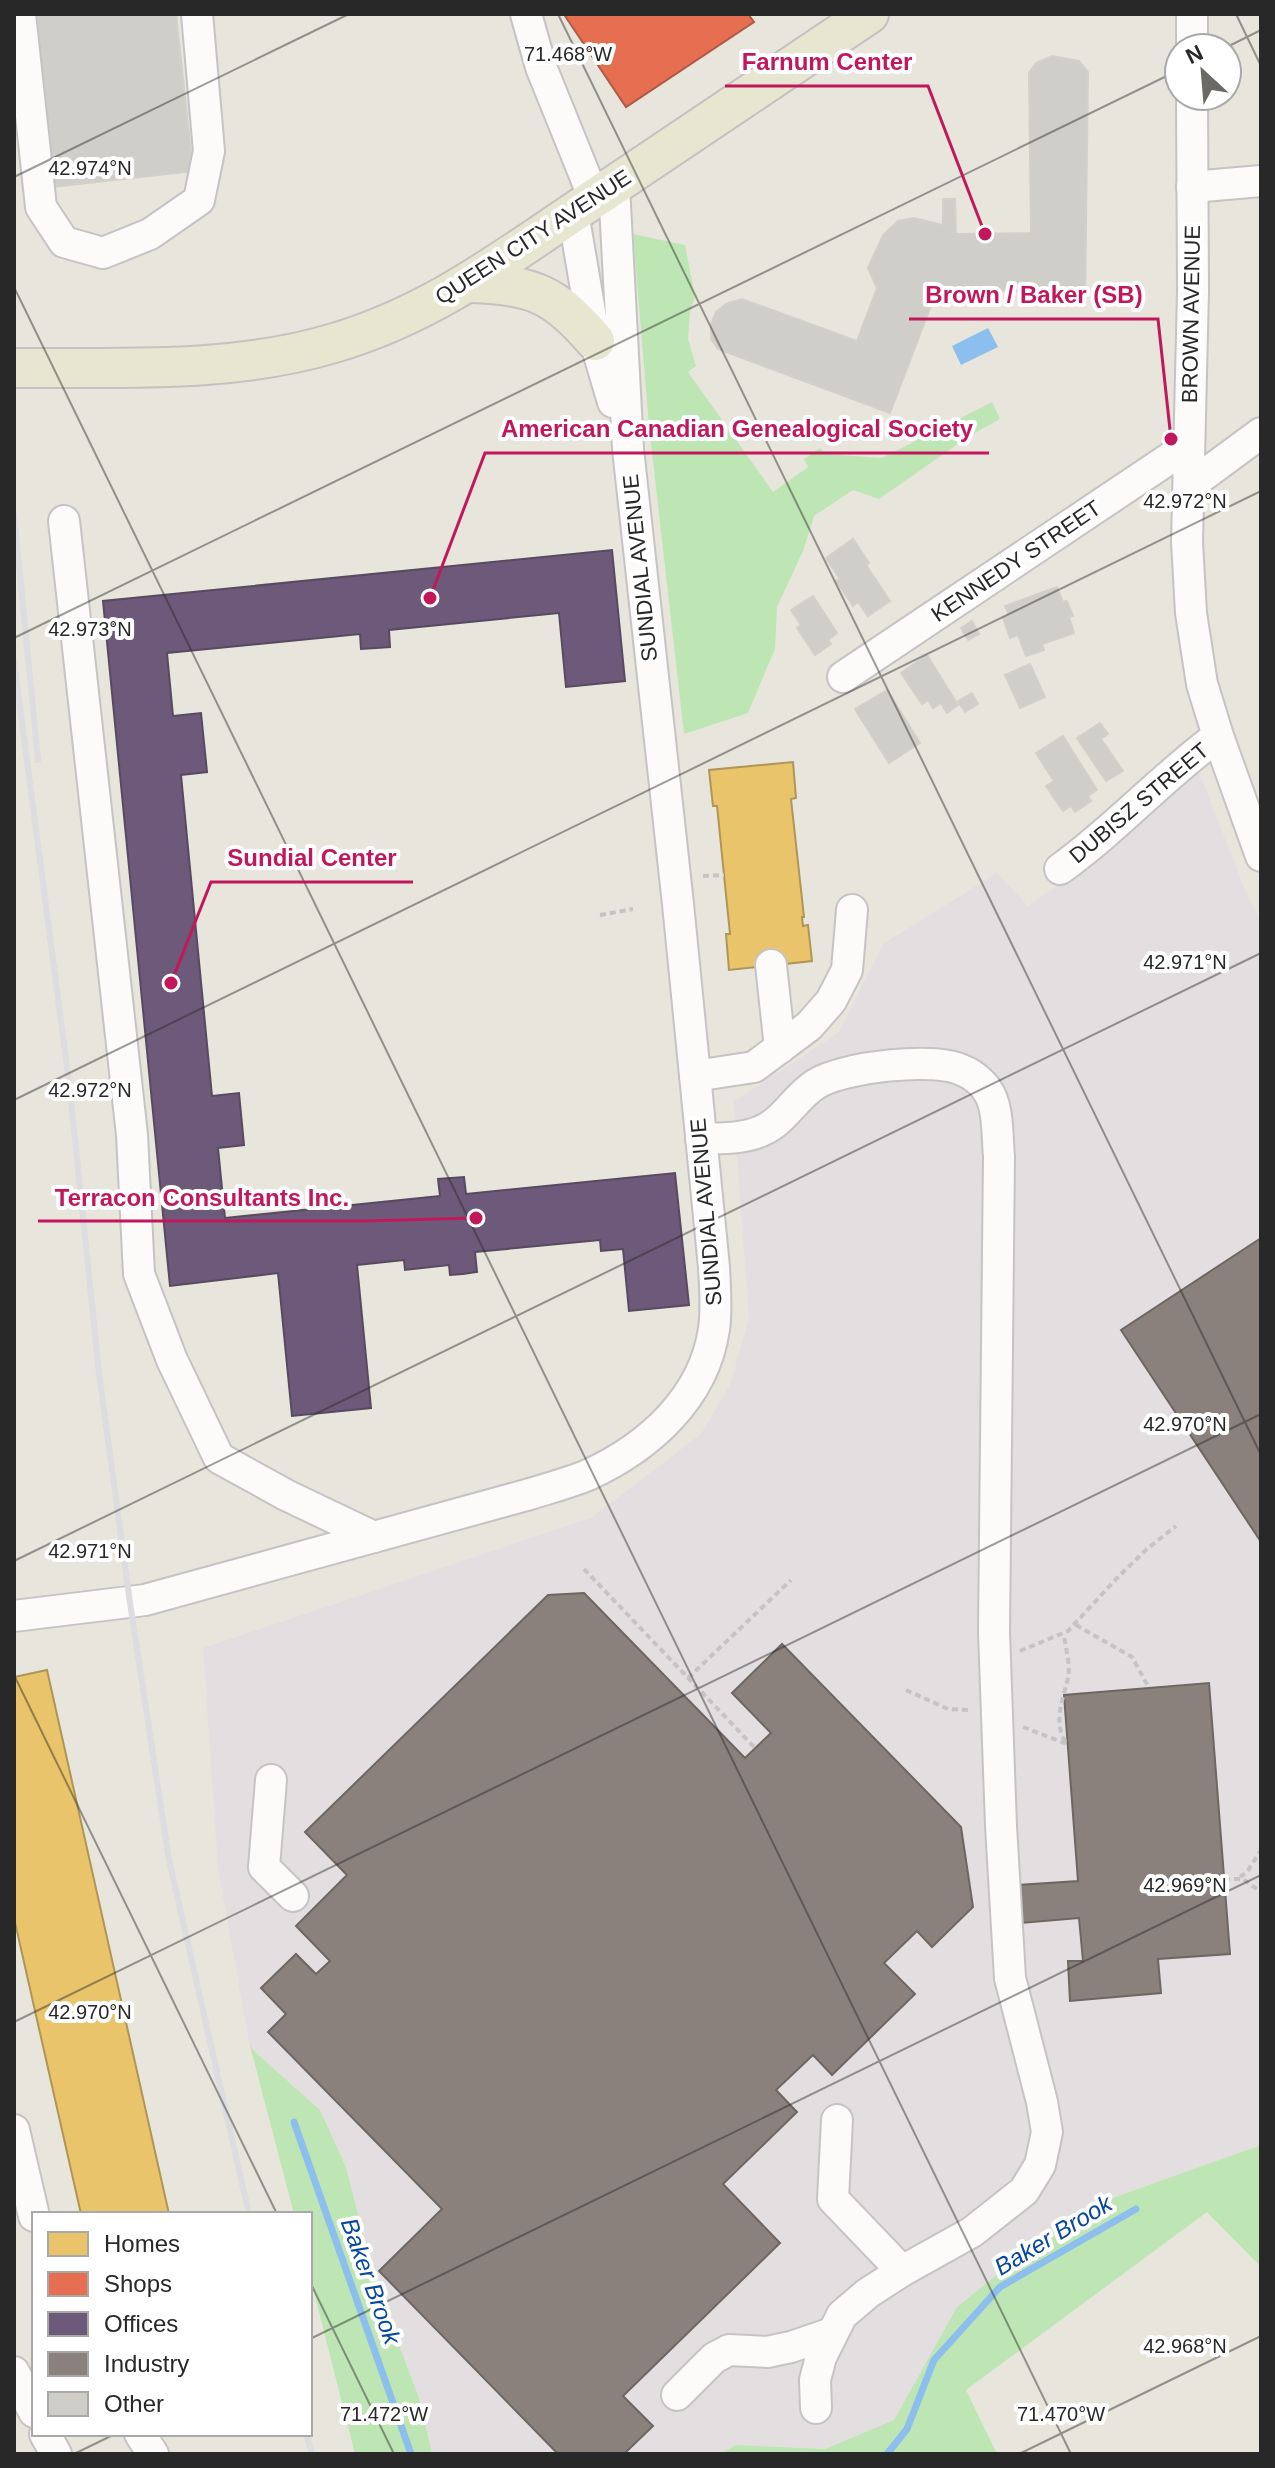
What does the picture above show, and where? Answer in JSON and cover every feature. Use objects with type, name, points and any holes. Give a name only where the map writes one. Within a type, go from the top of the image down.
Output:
[{"type":"main road","name":"QUEEN CITY AVENUE","points":[[14,368],[165,367],[234,362],[333,344],[382,326],[471,283],[869,14]]},
{"type":"main road","points":[[471,283],[506,284],[553,300],[595,341]]},
{"type":"street","points":[[20,14],[41,207],[64,242],[103,253],[150,234],[199,200],[209,151],[197,14]]},
{"type":"street","points":[[526,14],[541,67],[593,199]]},
{"type":"street","name":"BROWN AVENUE","points":[[1192,112],[1193,291],[1187,542],[1191,613],[1202,684],[1261,856]]},
{"type":"street","points":[[1192,187],[1261,181]]},
{"type":"street","name":"SUNDIAL AVENUE","points":[[593,199],[595,341],[628,449]]},
{"type":"street","name":"SUNDIAL AVENUE","points":[[14,1616],[130,1603],[530,1494],[585,1476],[636,1447],[680,1407],[697,1383],[709,1356],[715,1326],[714,1267],[695,1076],[628,449],[593,199]]},
{"type":"street","points":[[1189,486],[1261,433]]},
{"type":"street","name":"KENNEDY STREET","points":[[843,677],[1188,446]]},
{"type":"street","points":[[64,521],[132,1135],[139,1274],[172,1360],[219,1458],[286,1495],[374,1537]]},
{"type":"street","name":"DUBISZ STREET","points":[[1060,869],[1091,847],[1193,754],[1218,736]]},
{"type":"street","points":[[695,1076],[754,1067],[809,1026],[831,1001],[847,970],[852,910]]},
{"type":"street","points":[[771,965],[780,1048]]},
{"type":"street","points":[[701,1139],[758,1133],[777,1122],[817,1082],[845,1071],[916,1065],[948,1066],[964,1070],[989,1091],[994,1107],[999,1156],[994,1498],[996,1681],[1010,1978],[1047,2132],[1040,2165],[1024,2191],[972,2232],[902,2271],[842,2315],[821,2357],[815,2380],[816,2408]]},
{"type":"street","points":[[271,1780],[264,1867],[293,1896]]},
{"type":"street","points":[[837,2120],[833,2199],[902,2271]]},
{"type":"street","points":[[14,2130],[33,2212]]},
{"type":"street","points":[[677,2395],[714,2358],[729,2350],[767,2352],[832,2333]]},
{"type":"street","points":[[14,2372],[32,2408]]},
{"type":"street","points":[[46,2436],[56,2454]]},
{"type":"street","points":[[141,2436],[153,2454]]},
{"type":"path","points":[[600,915],[633,909]]},
{"type":"path","points":[[996,1681],[1012,1654],[1051,1640],[1076,1625],[1117,1578],[1176,1526]]},
{"type":"path","points":[[584,1569],[755,1748]]},
{"type":"path","points":[[688,1678],[791,1580]]},
{"type":"path","points":[[1076,1625],[1132,1657],[1149,1688]]},
{"type":"path","points":[[1238,1879],[1247,1872],[1261,1850]]},
{"type":"path","points":[[1224,1879],[1243,1879],[1261,1892]]},
{"type":"shaded area","points":[[1198,769],[1245,890],[1261,921],[1261,2145],[1076,2211],[957,2307],[894,2420],[825,2449],[736,2445],[720,2454],[432,2454],[420,2401],[374,2277],[346,2167],[320,2110],[253,2050],[249,2042],[218,1869],[203,1648],[591,1518],[701,1434],[730,1385],[749,1318],[733,1102],[838,1033],[883,944],[997,873],[1028,906],[1095,859]]},
{"type":"green space","points":[[633,234],[685,245],[695,297],[690,311],[688,339],[696,366],[688,372],[773,492],[808,467],[804,459],[820,448],[826,454],[882,458],[992,402],[1000,419],[971,435],[879,499],[853,490],[814,516],[803,551],[777,607],[775,649],[748,713],[684,734],[649,426]]},
{"type":"green space","points":[[249,2042],[253,2050],[320,2110],[346,2167],[374,2277],[420,2401],[432,2454],[355,2454],[312,2284],[312,2212],[293,2212]]},
{"type":"green space","points":[[1261,2145],[1261,2267],[1207,2212],[966,2390],[997,2454],[720,2454],[736,2445],[825,2449],[894,2420],[957,2307],[1076,2211]]},
{"type":"water","points":[[988,328],[998,347],[961,365],[952,346]]},
{"type":"building: Homes","points":[[793,762],[796,798],[791,799],[802,917],[803,926],[808,925],[812,961],[729,970],[726,934],[730,934],[717,806],[713,806],[709,770]]},
{"type":"building: Homes","points":[[47,1670],[169,2212],[81,2212],[14,1918],[14,1677]]},
{"type":"building: Shops","points":[[748,14],[754,22],[626,107],[565,16]]},
{"type":"building: Offices","points":[[612,550],[625,681],[566,687],[559,613],[389,630],[390,647],[361,649],[360,634],[167,653],[173,716],[201,713],[207,772],[181,775],[212,1096],[239,1093],[244,1145],[218,1148],[225,1218],[440,1196],[438,1179],[464,1177],[466,1194],[675,1173],[689,1305],[629,1311],[623,1249],[601,1251],[600,1240],[475,1252],[477,1272],[463,1274],[450,1275],[449,1265],[405,1270],[404,1260],[357,1265],[371,1408],[292,1416],[278,1273],[170,1286],[103,601]]},
{"type":"building: Industry","points":[[1261,1238],[1261,1542],[1121,1330]]},
{"type":"building: Industry","points":[[584,1593],[745,1758],[771,1733],[732,1693],[782,1644],[961,1827],[973,1907],[932,1947],[917,1931],[884,1963],[915,1994],[832,2075],[813,2055],[776,2090],[797,2112],[723,2184],[780,2243],[623,2396],[653,2426],[624,2454],[558,2454],[379,2271],[442,2209],[268,2032],[286,2014],[261,1988],[296,1954],[316,1974],[330,1961],[296,1926],[347,1875],[305,1832],[548,1595]]},
{"type":"building: Industry","points":[[1209,1683],[1230,1954],[1158,1959],[1161,1993],[1070,2001],[1068,1961],[1083,1961],[1079,1918],[1021,1923],[1018,1885],[1078,1881],[1064,1695]]},
{"type":"building: Other","points":[[34,14],[176,14],[193,171],[53,187]]},
{"type":"building: Other","points":[[1052,56],[1079,61],[1088,72],[1085,304],[1048,304],[1048,291],[937,290],[890,413],[718,349],[711,339],[711,324],[716,312],[726,304],[742,299],[857,341],[877,288],[868,268],[883,235],[898,221],[914,218],[943,225],[943,199],[955,199],[956,234],[1031,233],[1029,73],[1036,63]]},
{"type":"building: Other","points":[[853,539],[890,601],[868,616],[858,602],[853,606],[836,581],[840,579],[826,558]]},
{"type":"building: Other","points":[[1057,587],[1073,616],[1069,617],[1074,633],[1042,644],[1044,650],[1026,656],[1018,635],[1010,638],[1003,618],[1009,615],[1005,606]]},
{"type":"building: Other","points":[[813,596],[837,633],[828,640],[831,644],[815,655],[797,628],[801,625],[791,610]]},
{"type":"building: Other","points":[[972,621],[979,634],[968,640],[961,628]]},
{"type":"building: Other","points":[[927,655],[958,705],[947,713],[941,703],[933,708],[928,700],[922,704],[901,673]]},
{"type":"building: Other","points":[[1030,664],[1045,697],[1020,708],[1005,675]]},
{"type":"building: Other","points":[[887,690],[920,743],[889,763],[855,709]]},
{"type":"building: Other","points":[[972,693],[978,704],[965,712],[958,701]]},
{"type":"building: Other","points":[[1100,723],[1108,734],[1101,739],[1123,771],[1106,781],[1077,738]]},
{"type":"building: Other","points":[[1063,736],[1097,790],[1088,796],[1091,801],[1075,812],[1071,806],[1063,811],[1046,786],[1054,781],[1036,753]]},
{"type":"waterway","name":"Baker Brook","points":[[294,2122],[411,2454]]},
{"type":"waterway","name":"Baker Brook","points":[[887,2454],[907,2429],[934,2360],[1000,2287],[1136,2209]]},
{"type":"railway","points":[[14,513],[38,760]]},
{"type":"railway","points":[[14,661],[70,1090],[99,1373],[130,1603],[169,1860],[249,2212]]},
{"type":"railway","points":[[307,2436],[312,2454]]},
{"type":"place","name":"Farnum Center","points":[[985,234]]},
{"type":"place","name":"Brown / Baker (SB)","points":[[1171,439]]},
{"type":"place","name":"American Canadian Genealogical Society","points":[[430,598]]},
{"type":"place","name":"Sundial Center","points":[[171,983]]},
{"type":"place","name":"Terracon Consultants Inc.","points":[[476,1218]]}]
